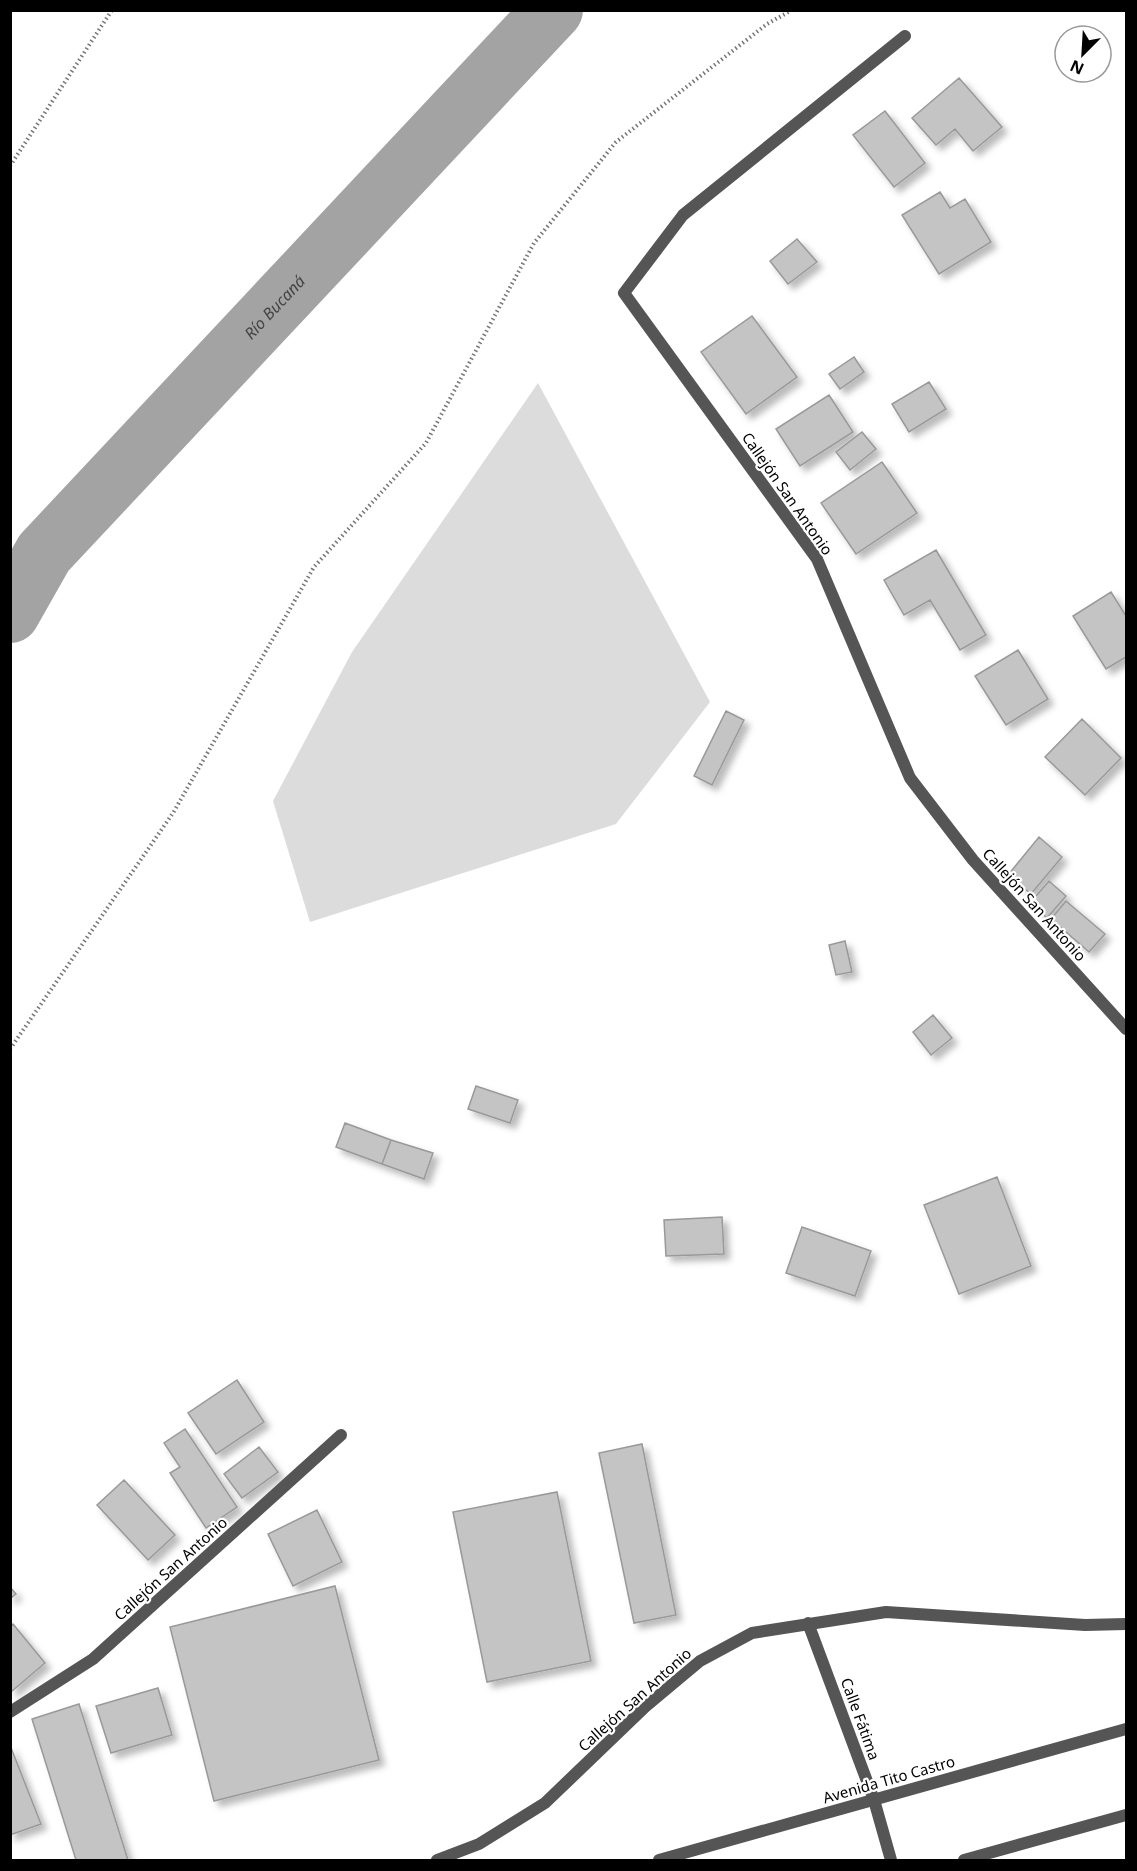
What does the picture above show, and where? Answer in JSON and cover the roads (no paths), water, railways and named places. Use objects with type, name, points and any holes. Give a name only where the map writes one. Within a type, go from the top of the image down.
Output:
[{"type":"street","name":"Callejón San Antonio","points":[[905,36],[683,215],[624,292],[817,559],[910,778],[973,860],[1126,1029]]},
{"type":"street","name":"Callejón San Antonio","points":[[10,1712],[93,1659],[341,1435]]},
{"type":"street","name":"Callejón San Antonio","points":[[437,1860],[479,1844],[545,1803],[645,1707],[700,1661],[752,1633],[886,1612],[1085,1625],[1126,1624]]},
{"type":"street","name":"Calle Fátima","points":[[808,1623],[874,1800],[891,1860]]},
{"type":"street","name":"Avenida Tito Castro","points":[[659,1860],[1126,1729]]},
{"type":"street","points":[[964,1860],[1126,1815]]},
{"type":"waterway","name":"Río Bucaná","points":[[10,613],[44,553],[553,10]]}]
